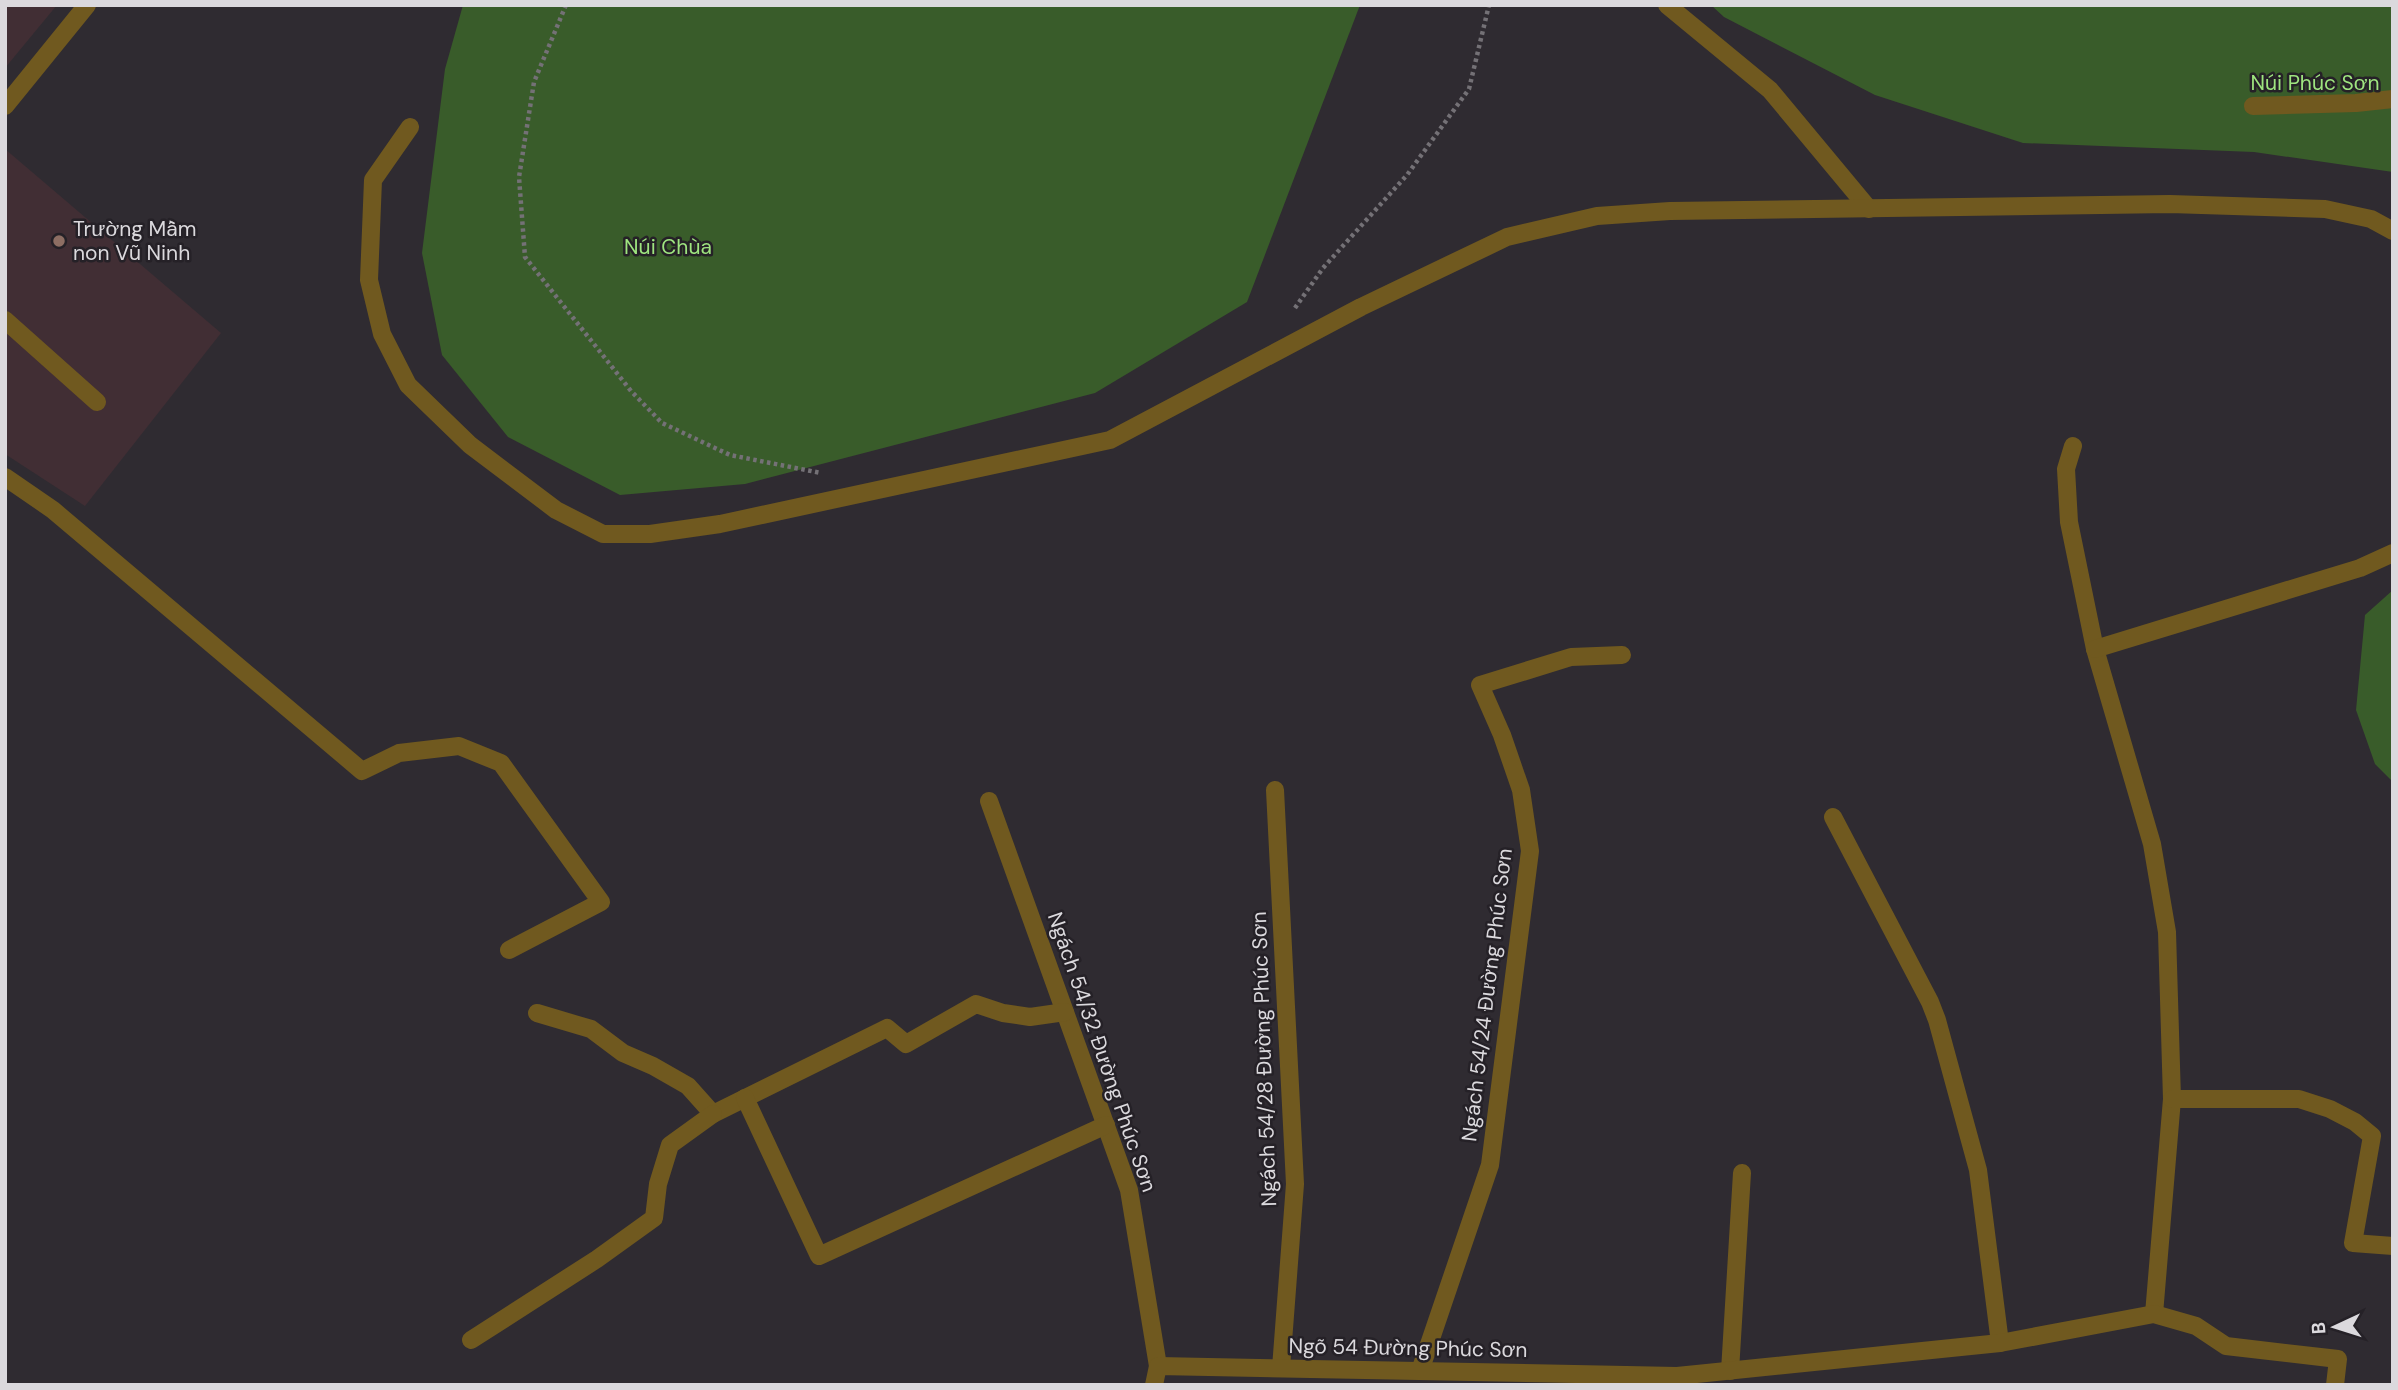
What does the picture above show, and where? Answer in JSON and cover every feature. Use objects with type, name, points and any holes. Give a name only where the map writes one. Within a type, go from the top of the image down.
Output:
[{"type":"street","points":[[5,106],[87,5]]},
{"type":"street","points":[[1667,5],[1770,90],[1870,209]]},
{"type":"street","points":[[2253,106],[2356,103],[2393,99]]},
{"type":"street","points":[[410,127],[373,180],[369,280],[382,334],[408,385],[470,445],[556,510],[603,534],[650,534],[720,524],[1110,440],[1362,307],[1507,237],[1597,216],[1670,211],[2170,204],[2325,209],[2371,219],[2393,231]]},
{"type":"street","points":[[5,320],[97,402]]},
{"type":"street","points":[[2073,446],[2066,469],[2069,522],[2095,649],[2152,844],[2167,932],[2172,1098],[2154,1314],[2196,1326],[2226,1346],[2339,1359],[2335,1385]]},
{"type":"street","points":[[5,477],[53,510],[362,771],[399,753],[459,746],[500,763],[601,902],[509,950]]},
{"type":"street","points":[[2095,649],[2360,568],[2393,553]]},
{"type":"street","name":"Ngách 54/24 Đường Phúc Sơn","points":[[1420,1371],[1490,1165],[1530,851],[1521,790],[1502,735],[1480,685],[1571,657],[1622,655]]},
{"type":"street","name":"Ngách 54/28 Đường Phúc Sơn","points":[[1275,790],[1295,1184],[1281,1368]]},
{"type":"street","name":"Ngách 54/32 Đường Phúc Sơn","points":[[989,801],[1129,1190],[1158,1366]]},
{"type":"street","points":[[1833,817],[1937,1020],[1978,1170],[2000,1343]]},
{"type":"street","points":[[471,1340],[597,1259],[654,1218],[658,1184],[670,1145],[713,1114],[887,1028],[906,1044],[976,1004],[1003,1013],[1030,1017],[1065,1012]]},
{"type":"street","points":[[537,1013],[591,1029],[623,1053],[688,1086],[713,1114]]},
{"type":"street","points":[[745,1098],[819,1256],[1106,1125]]},
{"type":"street","points":[[2172,1098],[2299,1099],[2330,1109],[2355,1122],[2372,1136],[2353,1242],[2393,1246]]},
{"type":"street","points":[[1730,1371],[1742,1173]]},
{"type":"street","name":"Ngõ 54 Đường Phúc Sơn","points":[[1158,1366],[1676,1380],[1730,1371],[2000,1343],[2154,1314]]},
{"type":"street","points":[[1154,1385],[1158,1366]]},
{"type":"path","points":[[566,5],[534,82],[519,177],[525,257],[631,391],[662,423],[730,455],[832,475]]},
{"type":"path","points":[[1293,310],[1323,268],[1407,175],[1469,89],[1489,5]]},
{"type":"shaded area","points":[[5,5],[57,5],[5,68]]},
{"type":"shaded area","name":"Trường Mầm non Vũ Ninh","points":[[5,149],[221,333],[85,506],[5,454]]},
{"type":"green space","name":"Núi Chùa","points":[[463,5],[1360,5],[1247,302],[1095,393],[745,484],[620,495],[508,437],[442,355],[422,253],[445,69]]},
{"type":"green space","name":"Núi Phúc Sơn","points":[[1711,5],[2393,5],[2393,172],[2254,152],[2023,143],[1875,95],[1724,17]]},
{"type":"green space","points":[[2393,590],[2393,782],[2375,764],[2356,710],[2365,615]]},
{"type":"place","name":"Trường Mầm non Vũ Ninh","points":[[59,241]]}]
